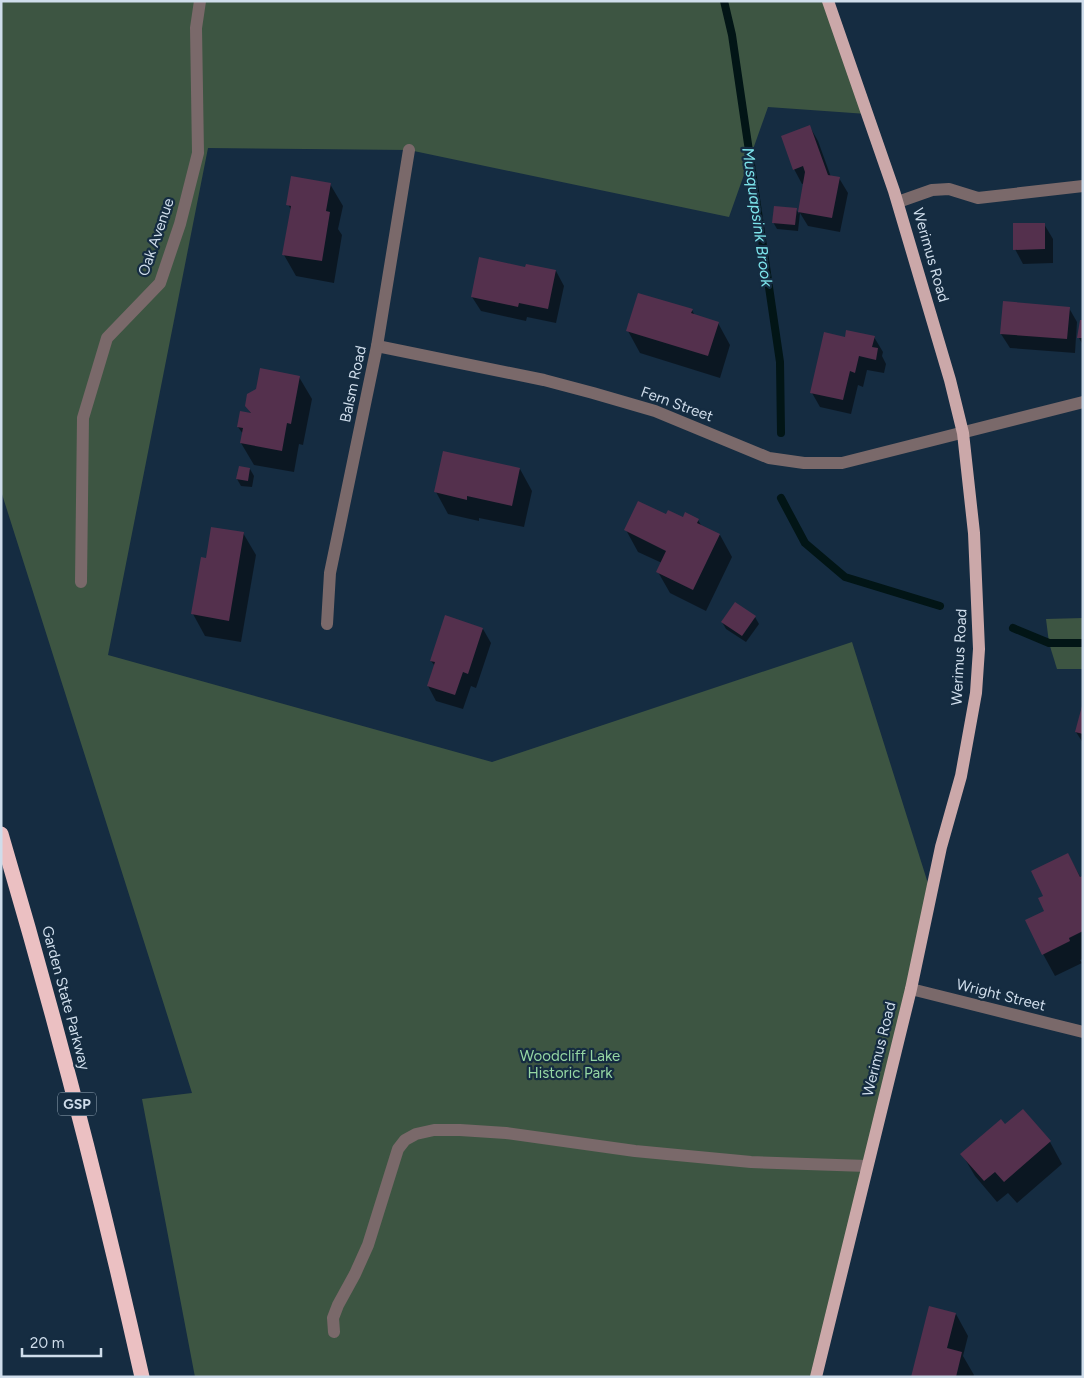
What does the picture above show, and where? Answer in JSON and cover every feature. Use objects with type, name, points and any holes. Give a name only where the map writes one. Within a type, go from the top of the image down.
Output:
[{"type":"highway","name":"Garden State Parkway","points":[[1,834],[37,954],[111,1237],[142,1377]]},
{"type":"main road","name":"Werimus Road","points":[[816,1377],[911,989],[941,847],[961,776],[976,693],[979,649],[974,533],[963,434],[950,380],[898,202],[828,1]]},
{"type":"street","name":"Oak Avenue","points":[[81,582],[83,418],[107,338],[160,282],[180,224],[198,153],[196,28],[200,1]]},
{"type":"street","name":"Balsm Road","points":[[327,624],[330,573],[377,346],[409,150]]},
{"type":"street","points":[[898,202],[932,190],[949,189],[978,198],[1083,186]]},
{"type":"street","name":"Fern Street","points":[[377,346],[544,380],[593,392],[655,411],[769,458],[804,462],[842,463],[963,434],[1083,402]]},
{"type":"street","name":"Wright Street","points":[[911,989],[1083,1032]]},
{"type":"street","points":[[334,1332],[333,1318],[338,1304],[355,1274],[368,1245],[398,1149],[405,1140],[416,1134],[434,1130],[506,1133],[635,1151],[696,1157],[751,1162],[867,1166]]},
{"type":"green space","name":"Woodcliff Lake Historic Park","points":[[1,1],[828,1],[867,114],[768,107],[729,217],[409,150],[208,148],[108,655],[492,762],[852,642],[931,893],[816,1377],[195,1377],[142,1099],[192,1093],[1,491]]},
{"type":"green space","points":[[1083,618],[1083,669],[1057,669],[1049,643],[1046,619]]},
{"type":"building","points":[[810,125],[828,175],[840,177],[832,218],[798,212],[805,172],[803,166],[793,170],[781,136]]},
{"type":"building","points":[[291,176],[331,183],[326,211],[330,212],[322,261],[282,255],[291,206],[286,205]]},
{"type":"building","points":[[774,206],[797,208],[795,225],[772,223]]},
{"type":"building","points":[[1013,223],[1045,223],[1045,249],[1013,250]]},
{"type":"building","points":[[479,257],[525,267],[526,264],[556,270],[548,309],[519,303],[518,307],[471,297]]},
{"type":"building","points":[[638,293],[693,309],[691,313],[719,322],[708,356],[626,331]]},
{"type":"building","points":[[1003,301],[1070,307],[1067,339],[1000,334]]},
{"type":"building","points":[[1080,320],[1083,320],[1083,338],[1077,338]]},
{"type":"building","points":[[846,330],[875,336],[872,347],[878,348],[876,360],[859,356],[855,373],[850,371],[843,400],[810,393],[824,332],[845,337]]},
{"type":"building","points":[[260,368],[300,376],[291,424],[287,423],[282,451],[240,443],[243,428],[237,427],[240,411],[251,413],[245,406],[247,394],[256,389]]},
{"type":"building","points":[[443,451],[520,468],[512,506],[467,496],[467,500],[434,492]]},
{"type":"building","points":[[239,466],[250,468],[248,481],[236,479]]},
{"type":"building","points":[[638,501],[666,514],[668,510],[683,517],[685,512],[699,519],[697,523],[720,534],[693,590],[656,572],[666,551],[624,530]]},
{"type":"building","points":[[211,527],[244,532],[229,621],[191,614],[201,557],[206,558]]},
{"type":"building","points":[[735,602],[756,616],[742,636],[721,622]]},
{"type":"building","points":[[445,615],[483,628],[468,674],[463,672],[455,695],[427,686],[435,662],[430,661]]},
{"type":"building","points":[[1083,706],[1083,734],[1075,732]]},
{"type":"building","points":[[1068,853],[1080,877],[1083,876],[1083,931],[1069,938],[1070,941],[1042,955],[1025,920],[1044,911],[1038,898],[1043,896],[1031,871]]},
{"type":"building","points":[[1023,1109],[1051,1141],[1004,1182],[995,1172],[984,1181],[960,1154],[1001,1119],[1005,1124]]},
{"type":"building","points":[[929,1306],[956,1313],[947,1348],[962,1352],[956,1377],[911,1377]]},
{"type":"waterway","name":"Musquapsink Brook","points":[[724,1],[732,35],[780,362],[781,433]]},
{"type":"waterway","name":"Musquapsink Brook","points":[[781,498],[805,543],[845,577],[940,606]]},
{"type":"waterway","name":"Musquapsink Brook","points":[[1013,628],[1049,643],[1083,643]]}]
